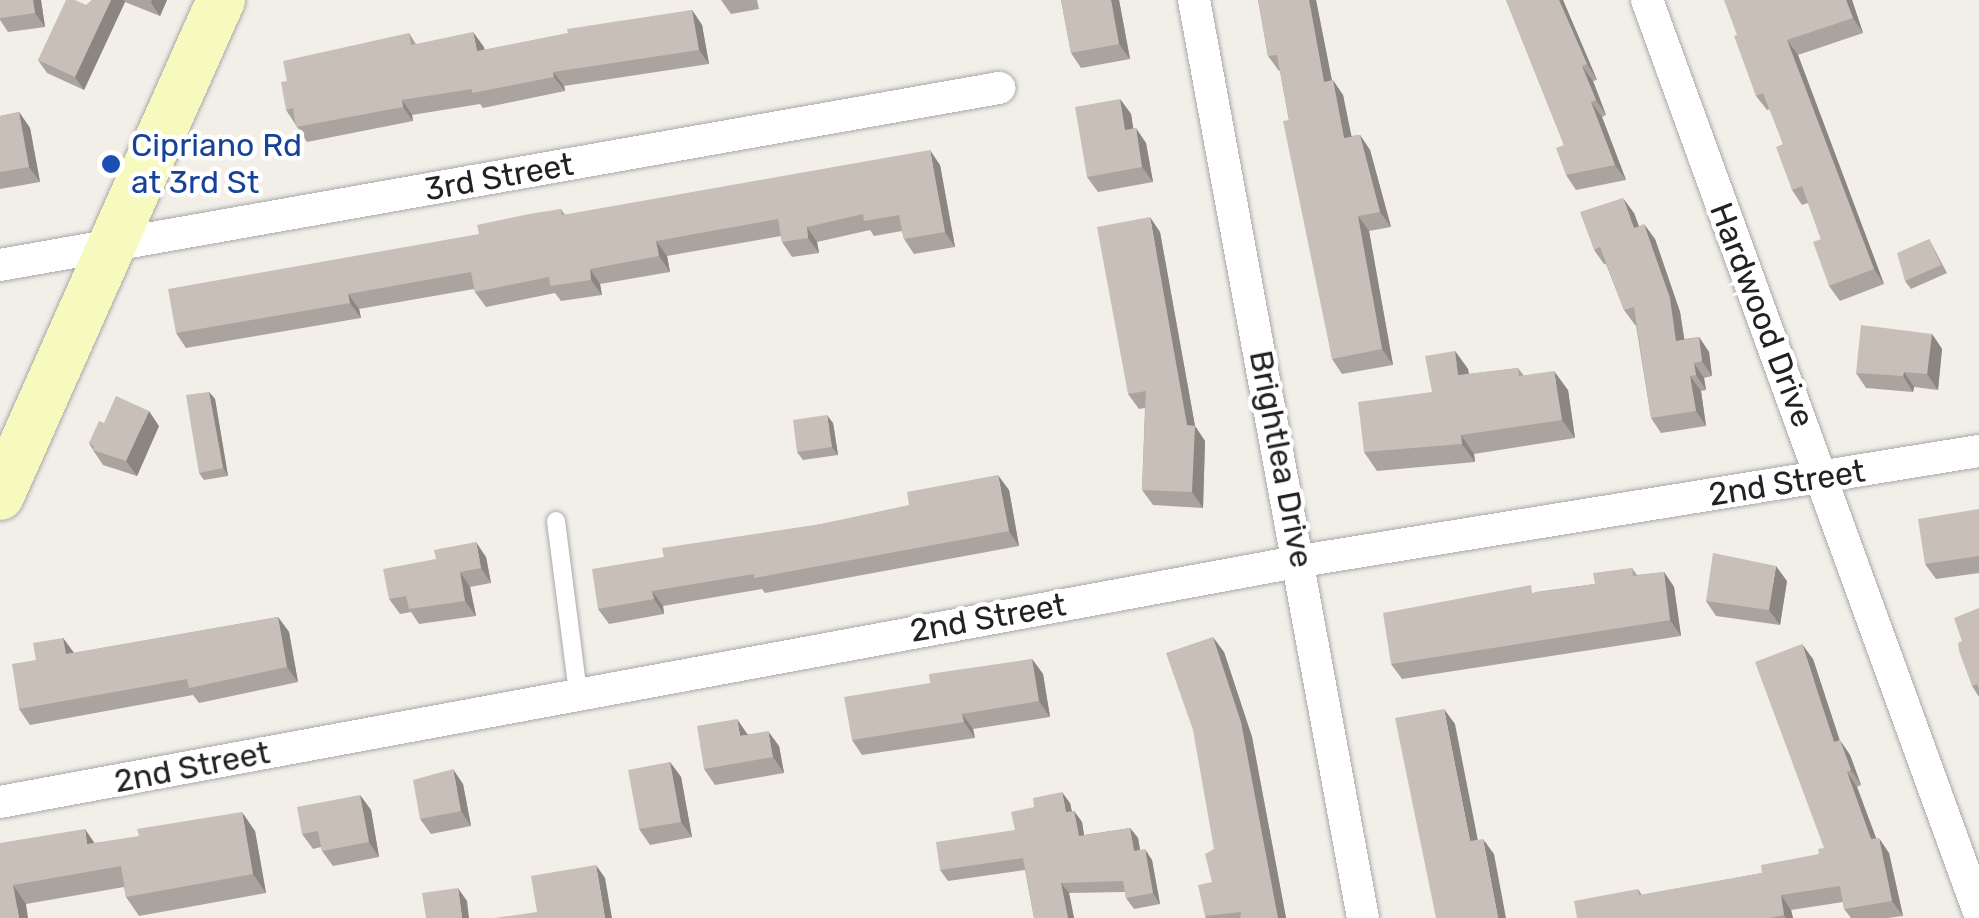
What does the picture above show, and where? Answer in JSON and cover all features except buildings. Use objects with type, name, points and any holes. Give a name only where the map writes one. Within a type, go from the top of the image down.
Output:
[{"type":"street","points":[[0,496],[221,0]]},
{"type":"street","name":"Brightlea Drive","points":[[1194,0],[1301,561],[1363,918]]},
{"type":"street","name":"Hardwood Drive","points":[[1647,0],[1979,912]]},
{"type":"street","name":"3rd Street","points":[[0,264],[999,88]]},
{"type":"street","name":"2nd Street","points":[[0,802],[1301,561],[1979,452]]},
{"type":"lane","points":[[556,521],[578,693]]},
{"type":"place","name":"Cipriano Rd at 3rd St","points":[[111,164]]}]
